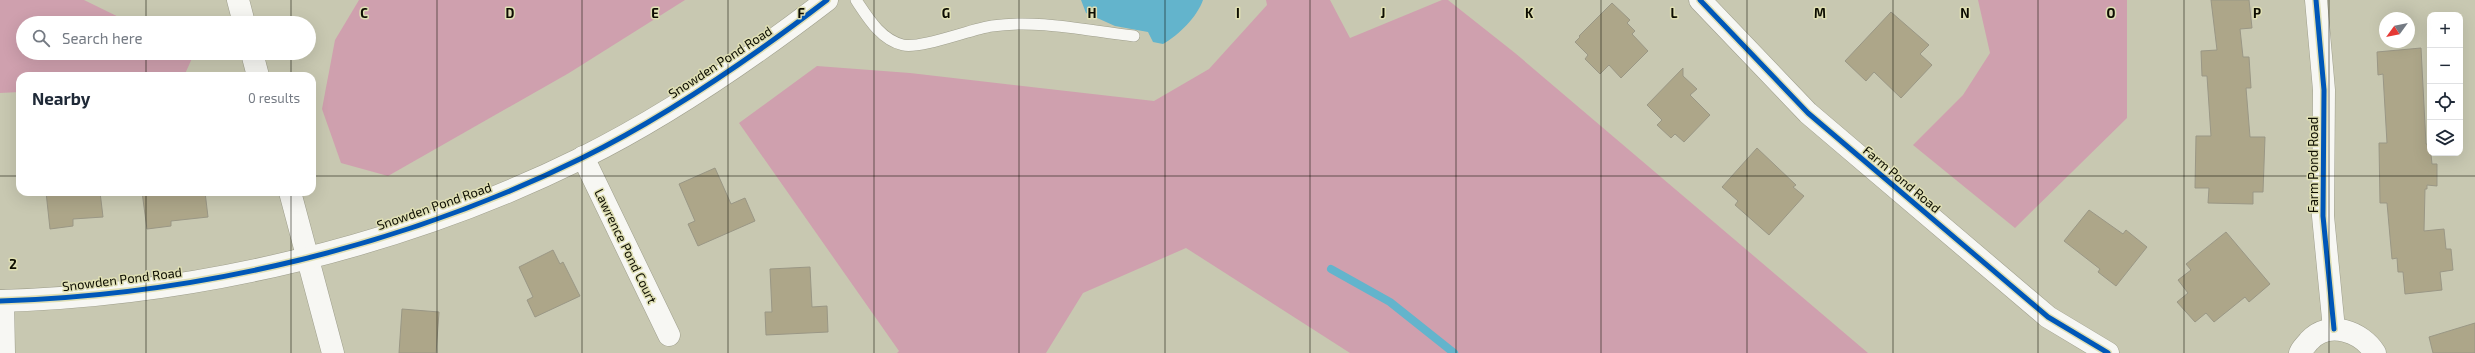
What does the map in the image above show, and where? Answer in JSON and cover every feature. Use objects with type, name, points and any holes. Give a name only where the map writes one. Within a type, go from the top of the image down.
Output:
[{"type":"street","points":[[238,0],[242,16]]},
{"type":"street","name":"Snowden Pond Road","points":[[1,301],[88,296],[160,288],[307,258],[458,210],[529,182],[583,157],[710,83],[782,35],[827,0]]},
{"type":"street","name":"Farm Pond Road","points":[[1700,0],[1808,113],[2048,317],[2108,353]]},
{"type":"street","name":"Farm Pond Road","points":[[2316,0],[2324,90],[2323,216],[2334,329]]},
{"type":"street","points":[[254,60],[257,72]]},
{"type":"street","name":"Lawrence Pond Court","points":[[583,157],[669,335]]},
{"type":"street","points":[[291,196],[333,353]]},
{"type":"street","points":[[1,301],[4,353]]},
{"type":"street","points":[[2286,353],[2306,346],[2319,333],[2334,329],[2357,335],[2369,344],[2375,353]]},
{"type":"lane","points":[[856,0],[873,24],[886,37],[904,45],[936,41],[992,26],[1020,24],[1134,36]]},
{"type":"shaded area","points":[[0,0],[84,0],[117,16],[16,16],[16,60],[191,60],[186,72],[16,72],[16,92],[0,93]]},
{"type":"shaded area","points":[[359,0],[685,0],[569,73],[388,176],[341,163],[322,109],[335,40]]},
{"type":"shaded area","points":[[1266,0],[1330,0],[1350,38],[1442,0],[1448,0],[1515,53],[1868,353],[1350,353],[1186,248],[1083,293],[1046,353],[897,353],[899,351],[739,123],[817,66],[910,73],[1154,101],[1209,69],[1267,5]]},
{"type":"shaded area","points":[[1978,0],[2127,0],[2127,118],[2015,228],[1913,145],[1963,95],[1990,53]]},
{"type":"water","points":[[1081,0],[1203,0],[1187,25],[1163,44],[1153,42],[1148,32],[1115,26],[1086,13]]},
{"type":"building","points":[[2211,0],[2249,0],[2252,28],[2240,29],[2243,57],[2249,57],[2251,88],[2246,88],[2250,137],[2265,137],[2263,192],[2253,192],[2253,204],[2208,203],[2209,188],[2195,188],[2196,136],[2211,136],[2207,76],[2202,76],[2201,51],[2217,50]]},
{"type":"building","points":[[1612,3],[1630,20],[1627,23],[1635,31],[1632,34],[1648,51],[1621,78],[1609,65],[1600,74],[1585,59],[1588,55],[1575,42],[1580,37],[1579,36]]},
{"type":"building","points":[[1891,12],[1929,45],[1920,54],[1932,65],[1901,98],[1874,72],[1866,81],[1845,61]]},
{"type":"building","points":[[2421,48],[2427,156],[2431,156],[2432,164],[2437,164],[2437,186],[2427,185],[2427,189],[2425,189],[2424,231],[2444,229],[2446,249],[2451,249],[2453,270],[2440,272],[2442,290],[2405,294],[2403,272],[2398,272],[2397,258],[2392,259],[2387,203],[2380,203],[2379,143],[2387,143],[2383,74],[2378,75],[2377,52]]},
{"type":"building","points":[[1683,68],[1683,76],[1697,89],[1690,95],[1710,115],[1684,142],[1675,134],[1671,138],[1657,125],[1662,120],[1647,105]]},
{"type":"building","points":[[1757,148],[1796,185],[1793,187],[1804,196],[1769,235],[1735,205],[1738,201],[1722,187]]},
{"type":"building","points":[[715,168],[731,204],[745,198],[755,221],[698,246],[688,224],[695,221],[679,184]]},
{"type":"building","points":[[46,196],[100,196],[103,217],[73,219],[73,226],[50,229]]},
{"type":"building","points":[[143,196],[205,196],[208,217],[171,221],[171,226],[147,229]]},
{"type":"building","points":[[2089,210],[2123,234],[2126,230],[2147,247],[2116,286],[2098,272],[2100,269],[2064,241]]},
{"type":"building","points":[[2226,232],[2270,284],[2249,302],[2245,297],[2214,322],[2206,313],[2195,322],[2177,302],[2188,293],[2178,280],[2191,270],[2186,264]]},
{"type":"building","points":[[553,250],[560,264],[563,262],[580,296],[535,317],[527,300],[533,297],[519,267]]},
{"type":"building","points":[[810,267],[812,307],[827,306],[828,332],[766,335],[765,312],[772,312],[770,269]]},
{"type":"building","points":[[402,309],[439,312],[436,353],[399,353]]},
{"type":"building","points":[[2475,323],[2475,353],[2433,353],[2429,337]]},
{"type":"waterway","points":[[1331,269],[1390,302],[1454,353]]},
{"type":"cycle path","points":[[0,301],[75,297],[149,288],[224,276],[298,260],[372,240],[444,217],[514,189],[582,158],[646,123],[739,65],[827,0]]},
{"type":"cycle path","points":[[1700,0],[1808,113],[2048,317],[2108,353]]},
{"type":"cycle path","points":[[2316,0],[2324,90],[2323,216],[2334,329]]}]
